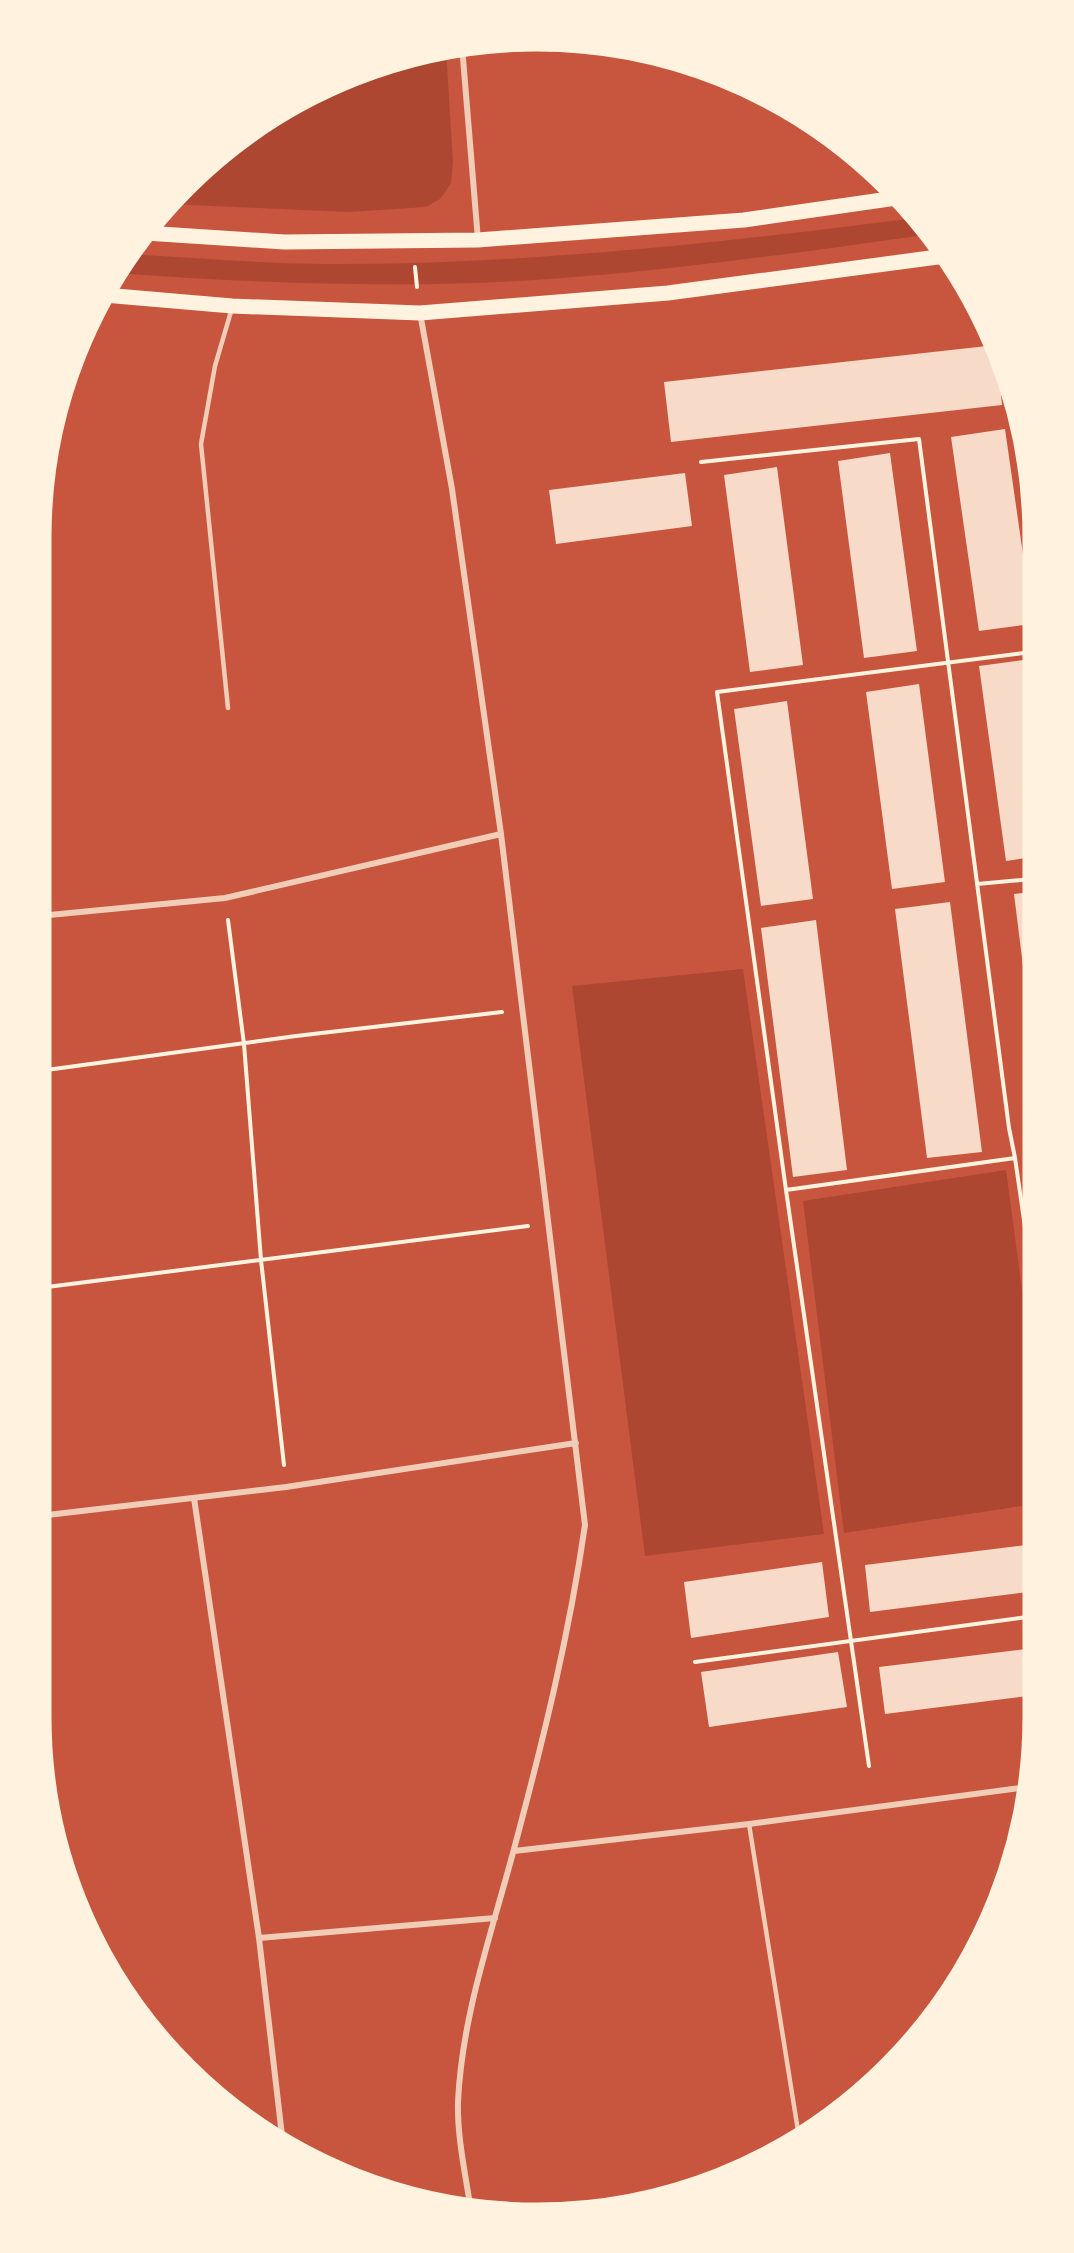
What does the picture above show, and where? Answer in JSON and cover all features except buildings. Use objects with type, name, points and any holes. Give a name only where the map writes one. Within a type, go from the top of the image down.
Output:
[{"type":"main road","points":[[155,234],[284,242],[478,240],[744,220],[888,199]]},
{"type":"main road","points":[[113,296],[232,306],[420,313],[668,293],[936,257]]},
{"type":"street","points":[[463,56],[478,240]]},
{"type":"street","points":[[420,313],[453,497],[501,834],[585,1525],[576,1590],[549,1718],[495,1918],[464,2050],[458,2103],[469,2198]]},
{"type":"street","points":[[50,915],[225,898],[501,834]]},
{"type":"street","points":[[50,1515],[286,1487],[576,1443]]},
{"type":"street","points":[[194,1498],[259,1938],[281,2131]]},
{"type":"street","points":[[514,1851],[749,1824],[1019,1788]]},
{"type":"street","points":[[259,1938],[495,1918]]},
{"type":"lane","points":[[228,708],[201,444],[215,366],[232,306]]},
{"type":"lane","points":[[749,1824],[798,2128]]},
{"type":"path","points":[[412,240],[420,313]]},
{"type":"path","points":[[701,462],[919,440],[1009,1128],[1024,1220]]},
{"type":"path","points":[[869,1766],[717,692],[1024,653]]},
{"type":"path","points":[[977,884],[1024,880]]},
{"type":"path","points":[[225,898],[244,1044],[261,1260],[286,1487]]},
{"type":"path","points":[[50,1070],[296,1036],[524,1010]]},
{"type":"path","points":[[786,1190],[1015,1158]]},
{"type":"path","points":[[50,1287],[549,1223]]},
{"type":"path","points":[[695,1662],[1024,1617]]},
{"type":"shaded area","points":[[447,58],[453,162],[451,183],[440,199],[426,207],[348,212],[181,205],[240,150],[293,115],[321,100],[380,75]]},
{"type":"shaded area","points":[[907,219],[920,236],[726,262],[519,281],[368,284],[267,282],[127,274],[140,255],[323,264],[472,261],[620,251]]},
{"type":"shaded area","points":[[743,969],[824,1534],[645,1556],[572,986]]},
{"type":"shaded area","points":[[1006,1170],[1024,1305],[1024,1506],[844,1533],[803,1201]]}]
